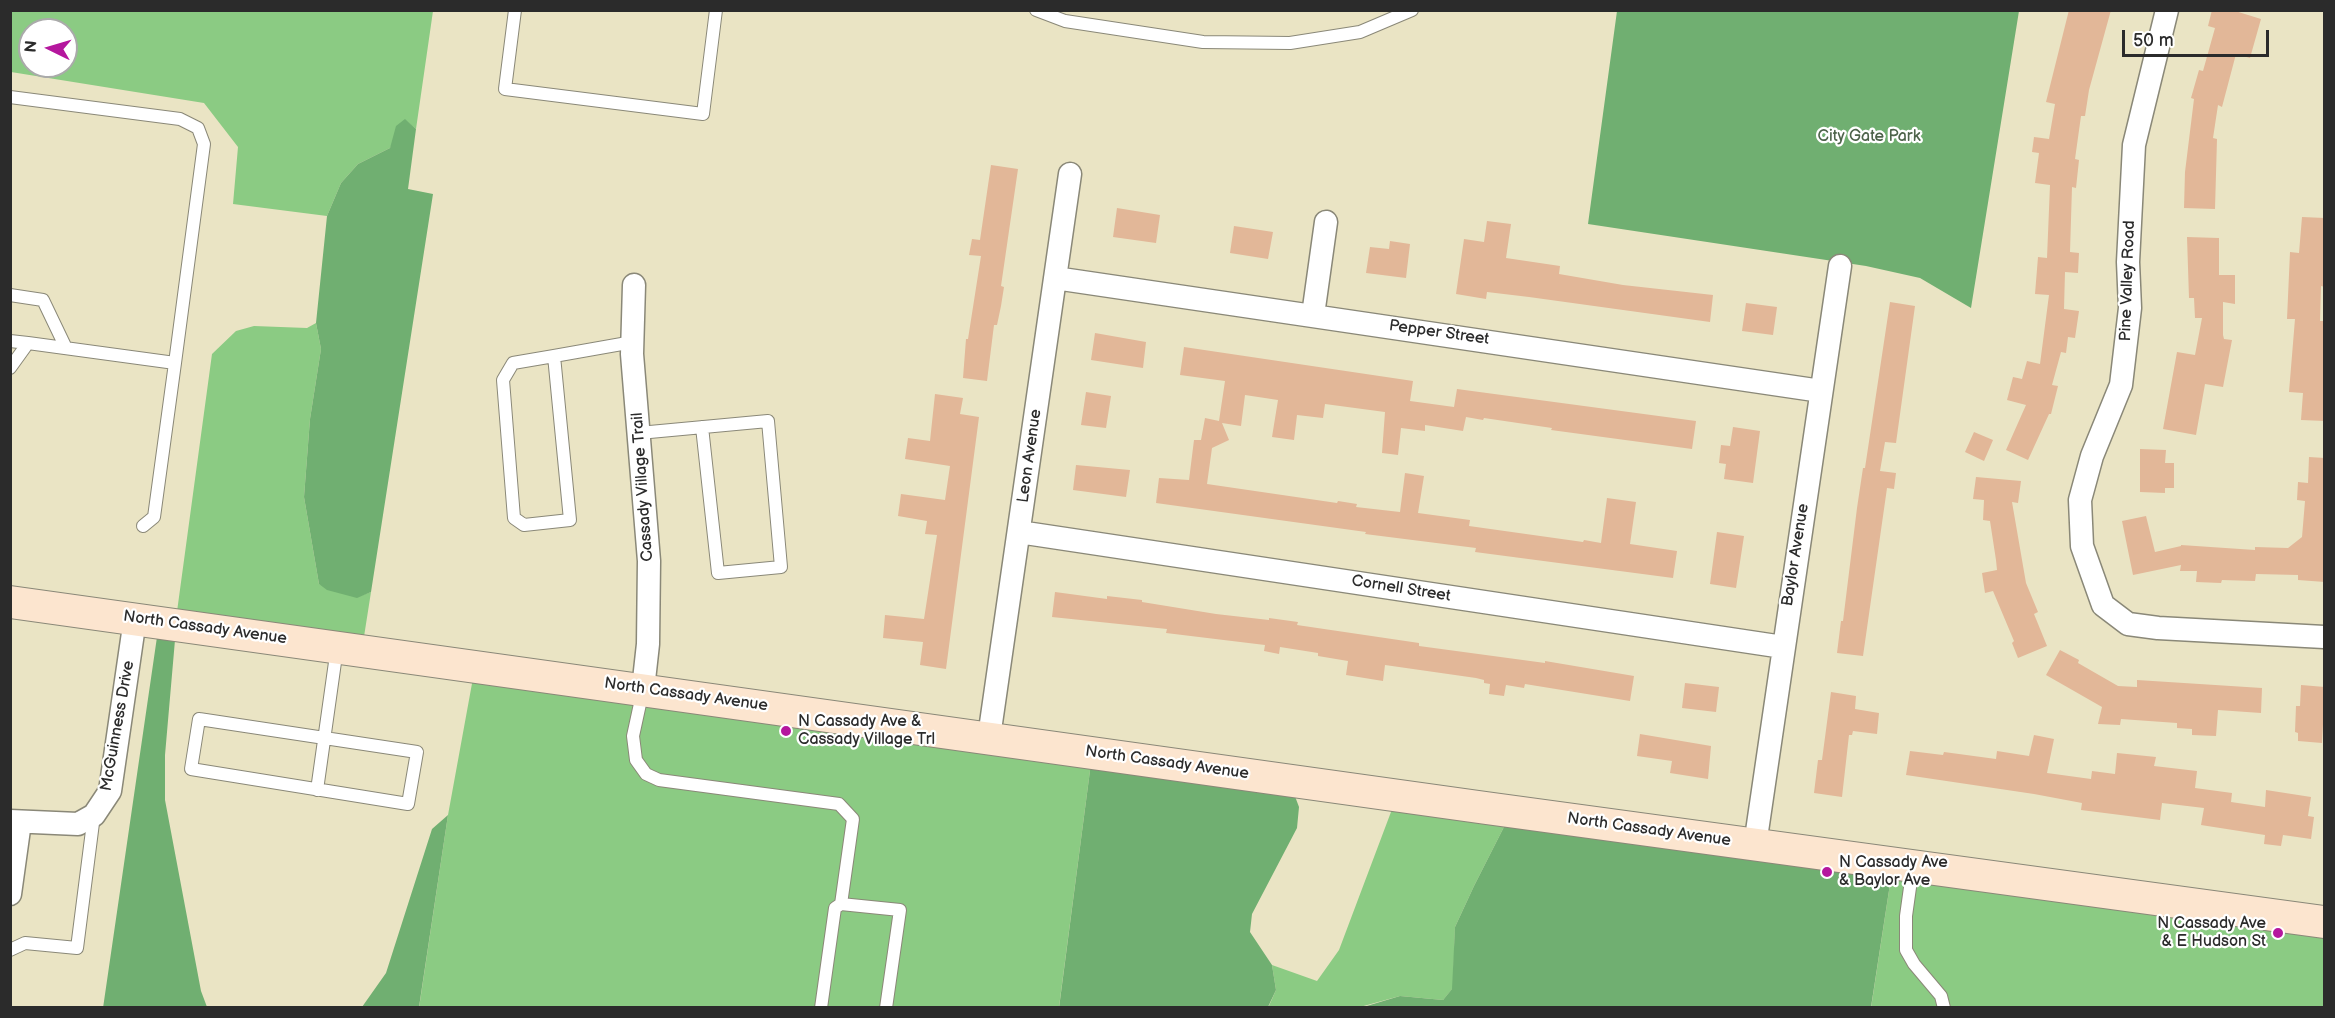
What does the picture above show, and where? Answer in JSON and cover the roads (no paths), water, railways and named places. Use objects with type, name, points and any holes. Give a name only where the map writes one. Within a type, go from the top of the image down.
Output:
[{"type":"main road","name":"North Cassady Avenue","points":[[10,602],[2325,922]]},
{"type":"street","name":"Pine Valley Road","points":[[2167,10],[2134,145],[2128,262],[2130,308],[2121,385],[2092,456],[2080,500],[2082,546],[2103,605],[2128,624],[2158,628],[2325,637]]},
{"type":"street","name":"Leon Avenue","points":[[989,737],[1070,174]]},
{"type":"street","points":[[1313,315],[1326,222]]},
{"type":"street","name":"Baylor Avenue","points":[[1755,845],[1840,266]]},
{"type":"street","name":"Pepper Street","points":[[1055,278],[1821,391]]},
{"type":"street","name":"Cassady Village Trail","points":[[634,285],[633,342],[649,561],[648,644],[643,689]]},
{"type":"street","name":"Cornell Street","points":[[1019,532],[1783,647]]},
{"type":"street","name":"McGuinness Drive","points":[[94,815],[110,791],[135,619]]},
{"type":"street","points":[[10,894],[15,822],[78,824],[94,815]]},
{"type":"lane","points":[[515,10],[505,89],[703,114],[716,10]]},
{"type":"lane","points":[[1036,10],[1065,21],[1203,42],[1290,43],[1360,32],[1412,10]]},
{"type":"lane","points":[[10,97],[180,118],[198,128],[204,144],[154,517],[143,526]]},
{"type":"lane","points":[[10,295],[43,300],[66,348]]},
{"type":"lane","points":[[10,341],[175,363]]},
{"type":"lane","points":[[554,356],[570,520],[524,525],[514,518],[504,380],[513,363],[633,342]]},
{"type":"lane","points":[[10,368],[28,343]]},
{"type":"lane","points":[[639,433],[702,427],[768,421],[781,567],[718,573],[702,427]]},
{"type":"lane","points":[[317,790],[337,647]]},
{"type":"lane","points":[[643,689],[633,736],[636,760],[646,774],[659,780],[839,804],[854,819],[842,904]]},
{"type":"lane","points":[[199,719],[417,752],[408,804],[317,790],[191,769],[199,719]]},
{"type":"lane","points":[[10,950],[25,944],[77,948],[94,815]]},
{"type":"lane","points":[[1913,865],[1906,916],[1906,950],[1914,964],[1941,996],[1944,1008]]},
{"type":"lane","points":[[821,1008],[835,908],[842,904],[900,909],[886,1008]]},
{"type":"place","name":"N Cassady Ave & Cassady Village Trl","points":[[786,731]]},
{"type":"place","name":"N Cassady Ave & Baylor Ave","points":[[1827,872]]},
{"type":"place","name":"N Cassady Ave & E Hudson St","points":[[2278,933]]},
{"type":"park label","name":"City Gate Park","points":[[1869,137]]}]
